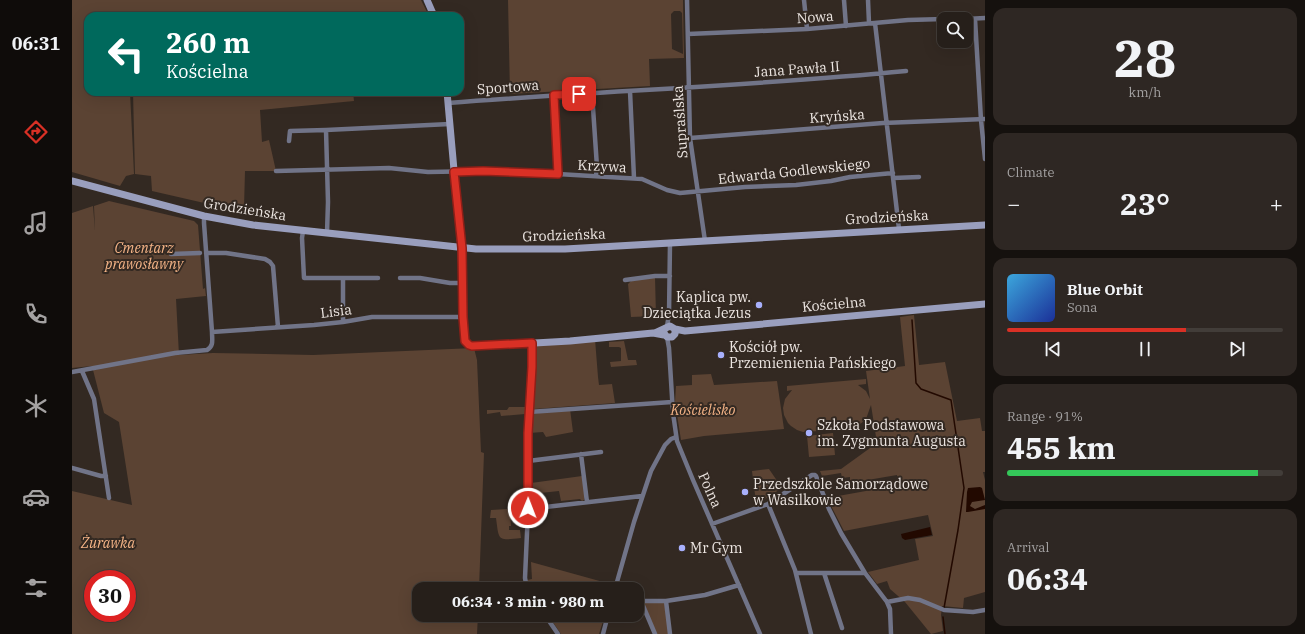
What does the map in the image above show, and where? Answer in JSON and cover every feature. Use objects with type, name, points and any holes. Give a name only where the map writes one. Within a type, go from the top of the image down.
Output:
[{"type":"main road","points":[[427,0],[432,12]]},
{"type":"main road","points":[[447,96],[462,248],[464,338],[467,344],[472,346],[532,343],[669,332]]},
{"type":"main road","name":"Grodzieńska","points":[[72,181],[204,216],[253,225],[462,248],[493,250],[565,249],[985,225]]},
{"type":"main road","name":"Kościelna","points":[[669,332],[985,304]]},
{"type":"street","name":"Supraślska","points":[[687,0],[690,138],[705,241]]},
{"type":"street","points":[[804,0],[807,29]]},
{"type":"street","points":[[844,0],[846,26]]},
{"type":"street","points":[[868,0],[869,23]]},
{"type":"street","points":[[985,18],[975,19],[985,159]]},
{"type":"street","name":"Nowa","points":[[688,34],[807,29],[908,20],[937,19]]},
{"type":"street","points":[[874,23],[899,229]]},
{"type":"street","name":"Jana Pawła II","points":[[688,88],[906,71]]},
{"type":"street","name":"Sportowa","points":[[448,103],[554,95],[688,88]]},
{"type":"street","points":[[630,91],[634,178]]},
{"type":"street","points":[[592,93],[596,176]]},
{"type":"street","points":[[554,95],[558,174]]},
{"type":"street","name":"Kryńska","points":[[690,138],[887,123],[983,120]]},
{"type":"street","points":[[289,141],[290,131],[450,124]]},
{"type":"street","points":[[326,130],[328,169],[327,233]]},
{"type":"street","name":"Krzywa","points":[[276,171],[389,168],[428,172],[483,171],[558,174],[642,179],[667,190],[680,193],[698,192]]},
{"type":"street","name":"Edwarda Godlewskiego","points":[[698,192],[831,181],[850,177],[919,177]]},
{"type":"street","points":[[72,372],[175,353],[207,350],[212,345],[204,216]]},
{"type":"street","points":[[303,231],[304,278],[378,278]]},
{"type":"street","points":[[669,332],[670,243]]},
{"type":"street","points":[[171,254],[200,253]]},
{"type":"street","points":[[206,253],[226,253],[265,259],[270,262],[273,266],[278,327]]},
{"type":"street","points":[[625,280],[655,276],[670,276]]},
{"type":"street","points":[[343,278],[343,322]]},
{"type":"street","points":[[400,278],[420,278],[450,283],[462,283]]},
{"type":"street","name":"Lisia","points":[[212,332],[343,322],[372,317],[463,317]]},
{"type":"street","name":"Polna","points":[[669,332],[672,402],[676,437],[760,634]]},
{"type":"street","points":[[526,582],[528,433],[532,343]]},
{"type":"street","points":[[82,370],[94,399],[109,498]]},
{"type":"street","points":[[529,412],[672,402]]},
{"type":"street","points":[[617,582],[634,522],[651,471],[658,456],[668,442],[676,437]]},
{"type":"street","points":[[528,461],[601,452]]},
{"type":"street","points":[[581,454],[587,502]]},
{"type":"street","points":[[72,468],[106,476]]},
{"type":"street","points":[[712,524],[768,504],[814,474],[841,533],[865,573],[888,604],[891,634]]},
{"type":"street","points":[[528,508],[642,496]]},
{"type":"street","points":[[768,504],[796,573],[811,634]]},
{"type":"street","points":[[796,573],[865,573]]},
{"type":"street","points":[[824,573],[842,628]]},
{"type":"street","points":[[655,634],[641,601],[666,601],[705,595],[739,585]]},
{"type":"street","points":[[888,604],[902,599],[911,598],[944,610],[973,612],[985,610]]},
{"type":"street","points":[[666,601],[670,634]]},
{"type":"street","points":[[550,622],[558,634]]},
{"type":"street","points":[[602,634],[606,622]]},
{"type":"green space","points":[[72,0],[421,0],[427,12],[84,12],[84,96],[130,96],[134,174],[126,176],[120,186],[72,172]]},
{"type":"green space","points":[[508,0],[683,0],[684,58],[649,59],[650,86],[510,94]],"holes":[[[674,11],[680,11],[682,13],[683,54],[672,49],[671,14]]]},
{"type":"green space","points":[[133,96],[353,96],[354,101],[260,110],[262,142],[269,140],[276,171],[245,171],[244,208],[239,211],[152,191],[151,176],[135,174]]},
{"type":"green space","points":[[109,201],[194,221],[198,225],[203,289],[205,288],[206,296],[176,299],[179,355],[213,353],[313,355],[474,348],[477,360],[481,452],[484,453],[479,582],[412,582],[412,622],[478,622],[477,634],[72,634],[72,491],[132,505],[119,422],[104,413],[92,366],[72,368],[72,213],[93,206],[95,231],[94,206]]},
{"type":"green space","points":[[655,277],[656,316],[631,317],[628,284],[631,281]]},
{"type":"green space","points":[[914,315],[919,365],[945,362],[957,421],[980,418],[982,431],[985,431],[985,472],[983,472],[985,480],[985,592],[964,598],[963,608],[942,606],[941,615],[943,631],[931,634],[905,602],[890,589],[887,581],[877,584],[868,572],[919,560],[915,539],[933,536],[928,515],[844,531],[827,498],[899,485],[897,475],[850,483],[850,477],[842,478],[841,473],[822,476],[820,471],[841,469],[877,443],[871,405],[866,419],[857,427],[852,429],[803,432],[797,430],[788,423],[784,415],[783,408],[785,399],[792,390],[787,391],[787,386],[866,379],[866,384],[858,385],[866,391],[870,399],[866,371],[905,366],[900,317]]},
{"type":"green space","points":[[595,339],[599,385],[612,384],[615,403],[534,409],[529,412],[536,378],[532,350],[534,343]]},
{"type":"green space","points":[[624,341],[628,360],[636,360],[637,365],[611,367],[610,362],[621,361],[621,348],[609,347],[609,342]]},
{"type":"green space","name":"Kościelisko","points":[[711,374],[714,385],[777,381],[784,429],[704,436],[681,440],[675,402],[676,386],[692,385],[692,375]]},
{"type":"green space","points":[[509,407],[526,407],[525,414],[501,416],[500,412],[487,414],[487,410],[507,410]]},
{"type":"green space","points":[[570,409],[573,432],[546,437],[543,432],[529,433],[531,414]]},
{"type":"green space","points":[[833,433],[835,455],[809,457],[807,436]]},
{"type":"green space","points":[[769,469],[782,488],[765,499],[756,502],[752,471]]},
{"type":"green space","points":[[582,476],[585,497],[582,501],[580,499],[561,501],[559,491],[531,494],[531,483]]},
{"type":"green space","points":[[507,509],[510,512],[511,526],[509,526],[509,530],[520,530],[521,538],[503,539],[499,535],[496,518],[490,518],[491,510]]},
{"type":"green space","points":[[531,562],[603,582],[528,582],[527,580],[532,579]]},
{"type":"green space","points":[[665,601],[669,634],[657,634],[644,607],[644,603]]},
{"type":"green space","points":[[553,622],[603,622],[599,634],[561,634]]},
{"type":"shaded area","points":[[968,488],[982,488],[985,500],[972,502],[970,506],[975,509],[985,505],[985,509],[966,512]]},
{"type":"shaded area","points":[[930,527],[932,535],[905,540],[902,538],[901,534]]},
{"type":"waterway","points":[[912,320],[916,383],[921,389],[951,400],[964,488],[944,608]]},
{"type":"waterway","points":[[943,617],[945,634]]},
{"type":"place","name":"Kaplica pw. Dzieciątka Jezus","points":[[759,305]]},
{"type":"place","name":"Kościół pw. Przemienienia Pańskiego","points":[[721,355]]},
{"type":"place","name":"Szkoła Podstawowa im. Zygmunta Augusta","points":[[809,433]]},
{"type":"place","name":"Przedszkole Samorządowe w Wasilkowie","points":[[745,492]]},
{"type":"place","name":"Mr Gym","points":[[682,548]]},
{"type":"route","points":[[528,508],[528,424],[531,389],[532,343],[472,346],[467,344],[465,341],[463,317],[462,248],[454,172],[483,171],[558,174],[554,95],[579,94]]},
{"type":"park label","name":"Cmentarz prawosławny","points":[[144,256]]},
{"type":"park label","name":"Żurawka","points":[[108,543]]}]
